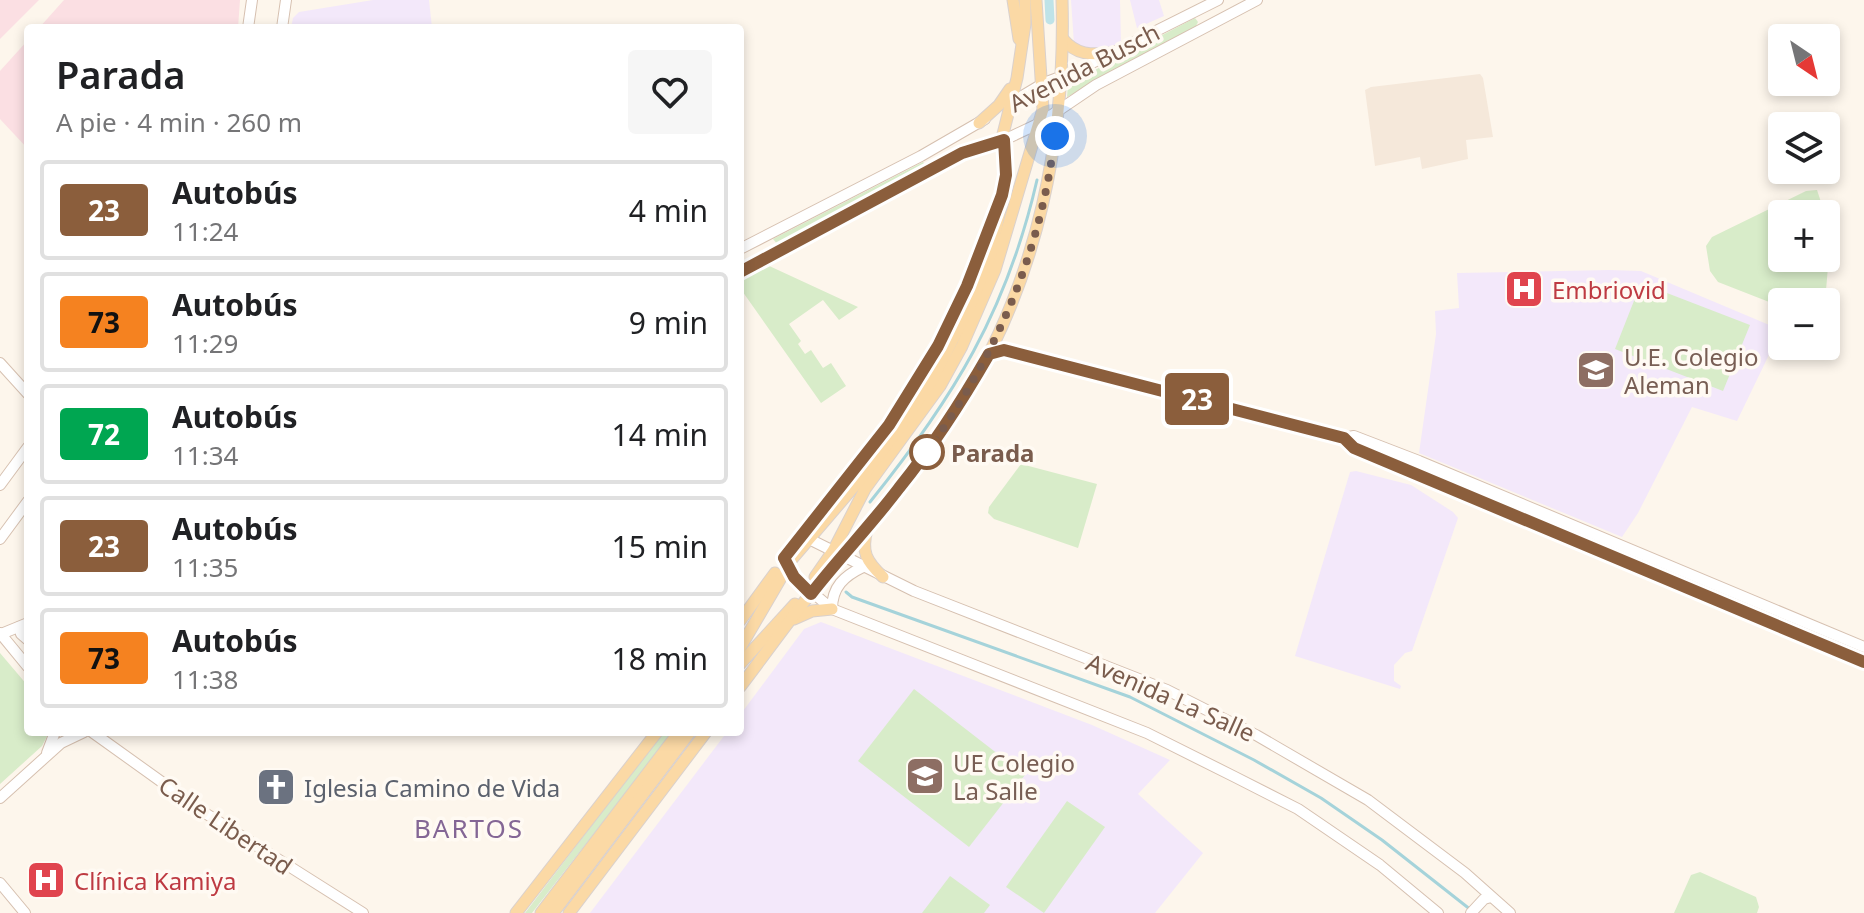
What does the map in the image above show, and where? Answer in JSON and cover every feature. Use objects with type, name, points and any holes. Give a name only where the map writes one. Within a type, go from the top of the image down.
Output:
[{"type":"main road","points":[[249,24],[252,0]]},
{"type":"main road","points":[[283,24],[286,0]]},
{"type":"main road","points":[[1013,0],[1020,46]]},
{"type":"main road","points":[[805,537],[863,476],[936,373],[960,327],[991,253],[1006,175],[1005,120],[1018,74],[1025,0]]},
{"type":"main road","points":[[838,553],[855,504],[923,411],[962,346],[995,270],[1043,109],[1044,83],[1036,0]]},
{"type":"main road","points":[[744,682],[838,553],[867,526],[936,440],[997,338],[1033,243],[1054,143],[1061,78],[1062,0]]},
{"type":"main road","name":"Avenida Busch","points":[[744,247],[925,153],[1044,83],[1061,78],[1218,0]]},
{"type":"main road","name":"Avenida Busch","points":[[744,270],[962,153],[1004,140],[1040,123],[1096,85],[1257,0]]},
{"type":"main road","points":[[1166,47],[1176,36],[1204,22],[1207,16],[1203,8]]},
{"type":"main road","points":[[1063,39],[1081,53],[1111,53]]},
{"type":"main road","points":[[979,123],[1007,96],[1018,74]]},
{"type":"main road","points":[[925,153],[936,157],[935,167]]},
{"type":"main road","points":[[744,616],[889,425],[937,348],[967,286],[1002,195]]},
{"type":"main road","points":[[936,373],[937,348],[960,327]]},
{"type":"main road","points":[[997,338],[1011,351]]},
{"type":"main road","points":[[989,354],[1011,351],[1344,438],[1354,436],[1864,647]]},
{"type":"main road","points":[[0,363],[24,390]]},
{"type":"main road","points":[[1344,438],[1354,448],[1864,662]]},
{"type":"main road","points":[[0,485],[24,452]]},
{"type":"main road","points":[[0,539],[24,506]]},
{"type":"main road","points":[[867,526],[863,552],[869,565],[883,577]]},
{"type":"main road","name":"Avenida La Salle","points":[[805,537],[883,577],[1167,690],[1256,735],[1368,800],[1485,897],[1510,913]]},
{"type":"main road","points":[[744,641],[786,562]]},
{"type":"main road","name":"Avenida La Salle","points":[[786,562],[808,592],[832,609],[1147,733],[1248,783],[1310,817],[1380,865],[1438,913]]},
{"type":"main road","points":[[790,621],[812,611],[832,609],[837,586],[852,572],[863,567]]},
{"type":"main road","points":[[744,660],[808,592]]},
{"type":"main road","points":[[24,625],[1,633],[24,662]]},
{"type":"main road","points":[[15,651],[24,644]]},
{"type":"main road","points":[[44,758],[53,736]]},
{"type":"main road","points":[[0,798],[73,736]]},
{"type":"main road","name":"Calle Libertad","points":[[98,736],[205,813],[363,913]]},
{"type":"main road","points":[[516,913],[654,736]]},
{"type":"main road","points":[[541,913],[676,736]]},
{"type":"main road","points":[[553,913],[687,736]]},
{"type":"main road","points":[[569,913],[703,736]]},
{"type":"main road","points":[[0,883],[25,913]]},
{"type":"main road","points":[[1471,913],[1485,897]]},
{"type":"shaded area","points":[[0,0],[39,0],[0,39]]},
{"type":"shaded area","points":[[64,0],[240,0],[238,24],[43,24]]},
{"type":"shaded area","points":[[373,0],[429,0],[432,24],[292,24],[299,12]]},
{"type":"shaded area","points":[[1071,0],[1120,0],[1121,44],[1097,51],[1074,44]]},
{"type":"shaded area","points":[[1130,0],[1159,0],[1164,16],[1137,28]]},
{"type":"shaded area","points":[[24,44],[24,145],[0,119],[0,71]]},
{"type":"shaded area","points":[[1480,74],[1493,137],[1466,140],[1468,159],[1422,169],[1420,157],[1375,166],[1365,90]]},
{"type":"shaded area","name":"U.E. Colegio Aleman","points":[[1641,271],[1768,325],[1768,357],[1737,421],[1692,407],[1638,513],[1622,537],[1419,453],[1436,334],[1435,311],[1459,308],[1457,273]]},
{"type":"shaded area","points":[[1350,472],[1411,485],[1458,518],[1412,651],[1405,653],[1394,665],[1394,681],[1401,686],[1400,689],[1295,656]]},
{"type":"shaded area","name":"UE Colegio La Salle","points":[[821,622],[1092,725],[1170,760],[1138,794],[1203,853],[1155,913],[590,913],[724,736],[744,736],[744,710],[804,629]]},
{"type":"green space","points":[[1195,18],[1198,22],[1196,26],[1067,97],[1068,84]]},
{"type":"green space","points":[[923,162],[926,165],[778,245],[773,239]]},
{"type":"green space","points":[[1817,190],[1820,200],[1788,200],[1806,191]]},
{"type":"green space","points":[[1768,210],[1768,272],[1828,272],[1826,288],[1768,288],[1768,302],[1718,282],[1710,271],[1706,246],[1712,237]]},
{"type":"green space","points":[[765,264],[858,307],[839,320],[823,300],[789,324],[801,341],[798,344],[805,354],[811,350],[823,368],[831,363],[846,386],[821,403],[744,294],[744,276]]},
{"type":"green space","points":[[1641,283],[1750,325],[1723,391],[1615,349]]},
{"type":"green space","points":[[1021,464],[1097,484],[1078,548],[994,519],[988,513],[989,507]]},
{"type":"green space","points":[[0,653],[24,681],[24,736],[47,736],[42,746],[0,784]]},
{"type":"green space","points":[[914,689],[1025,775],[969,847],[858,761]]},
{"type":"green space","points":[[660,736],[670,736],[532,913],[525,913]]},
{"type":"green space","points":[[1067,801],[1105,827],[1044,913],[1006,887]]},
{"type":"green space","points":[[1700,872],[1756,897],[1757,913],[1674,913],[1691,875]]},
{"type":"green space","points":[[950,876],[990,905],[984,913],[922,913]]},
{"type":"waterway","points":[[1049,0],[1050,20]]},
{"type":"waterway","points":[[870,502],[927,427],[973,352],[1010,271],[1037,180]]},
{"type":"waterway","points":[[846,592],[852,597],[1130,697],[1254,760],[1321,798],[1382,840],[1471,910]]},
{"type":"bus line","name":"23","points":[[744,270],[962,153],[1004,140],[1005,186],[967,286],[938,346],[889,425],[784,558],[794,577],[811,594],[936,440],[989,354],[1004,350],[1344,438],[1354,448],[1864,662]]},
{"type":"place","name":"Embriovid","points":[[1524,289]]},
{"type":"place","name":"U.E. Colegio Aleman","points":[[1596,370]]},
{"type":"place","name":"Parada","points":[[927,452]]},
{"type":"place","name":"UE Colegio La Salle","points":[[925,776]]},
{"type":"place","name":"Iglesia Camino de Vida","points":[[276,787]]},
{"type":"place","name":"Clínica Kamiya","points":[[46,880]]},
{"type":"district","name":"BARTOS","points":[[469,828]]},
{"type":"route","points":[[927,452],[989,354],[1018,288],[1033,243],[1055,136]]}]
